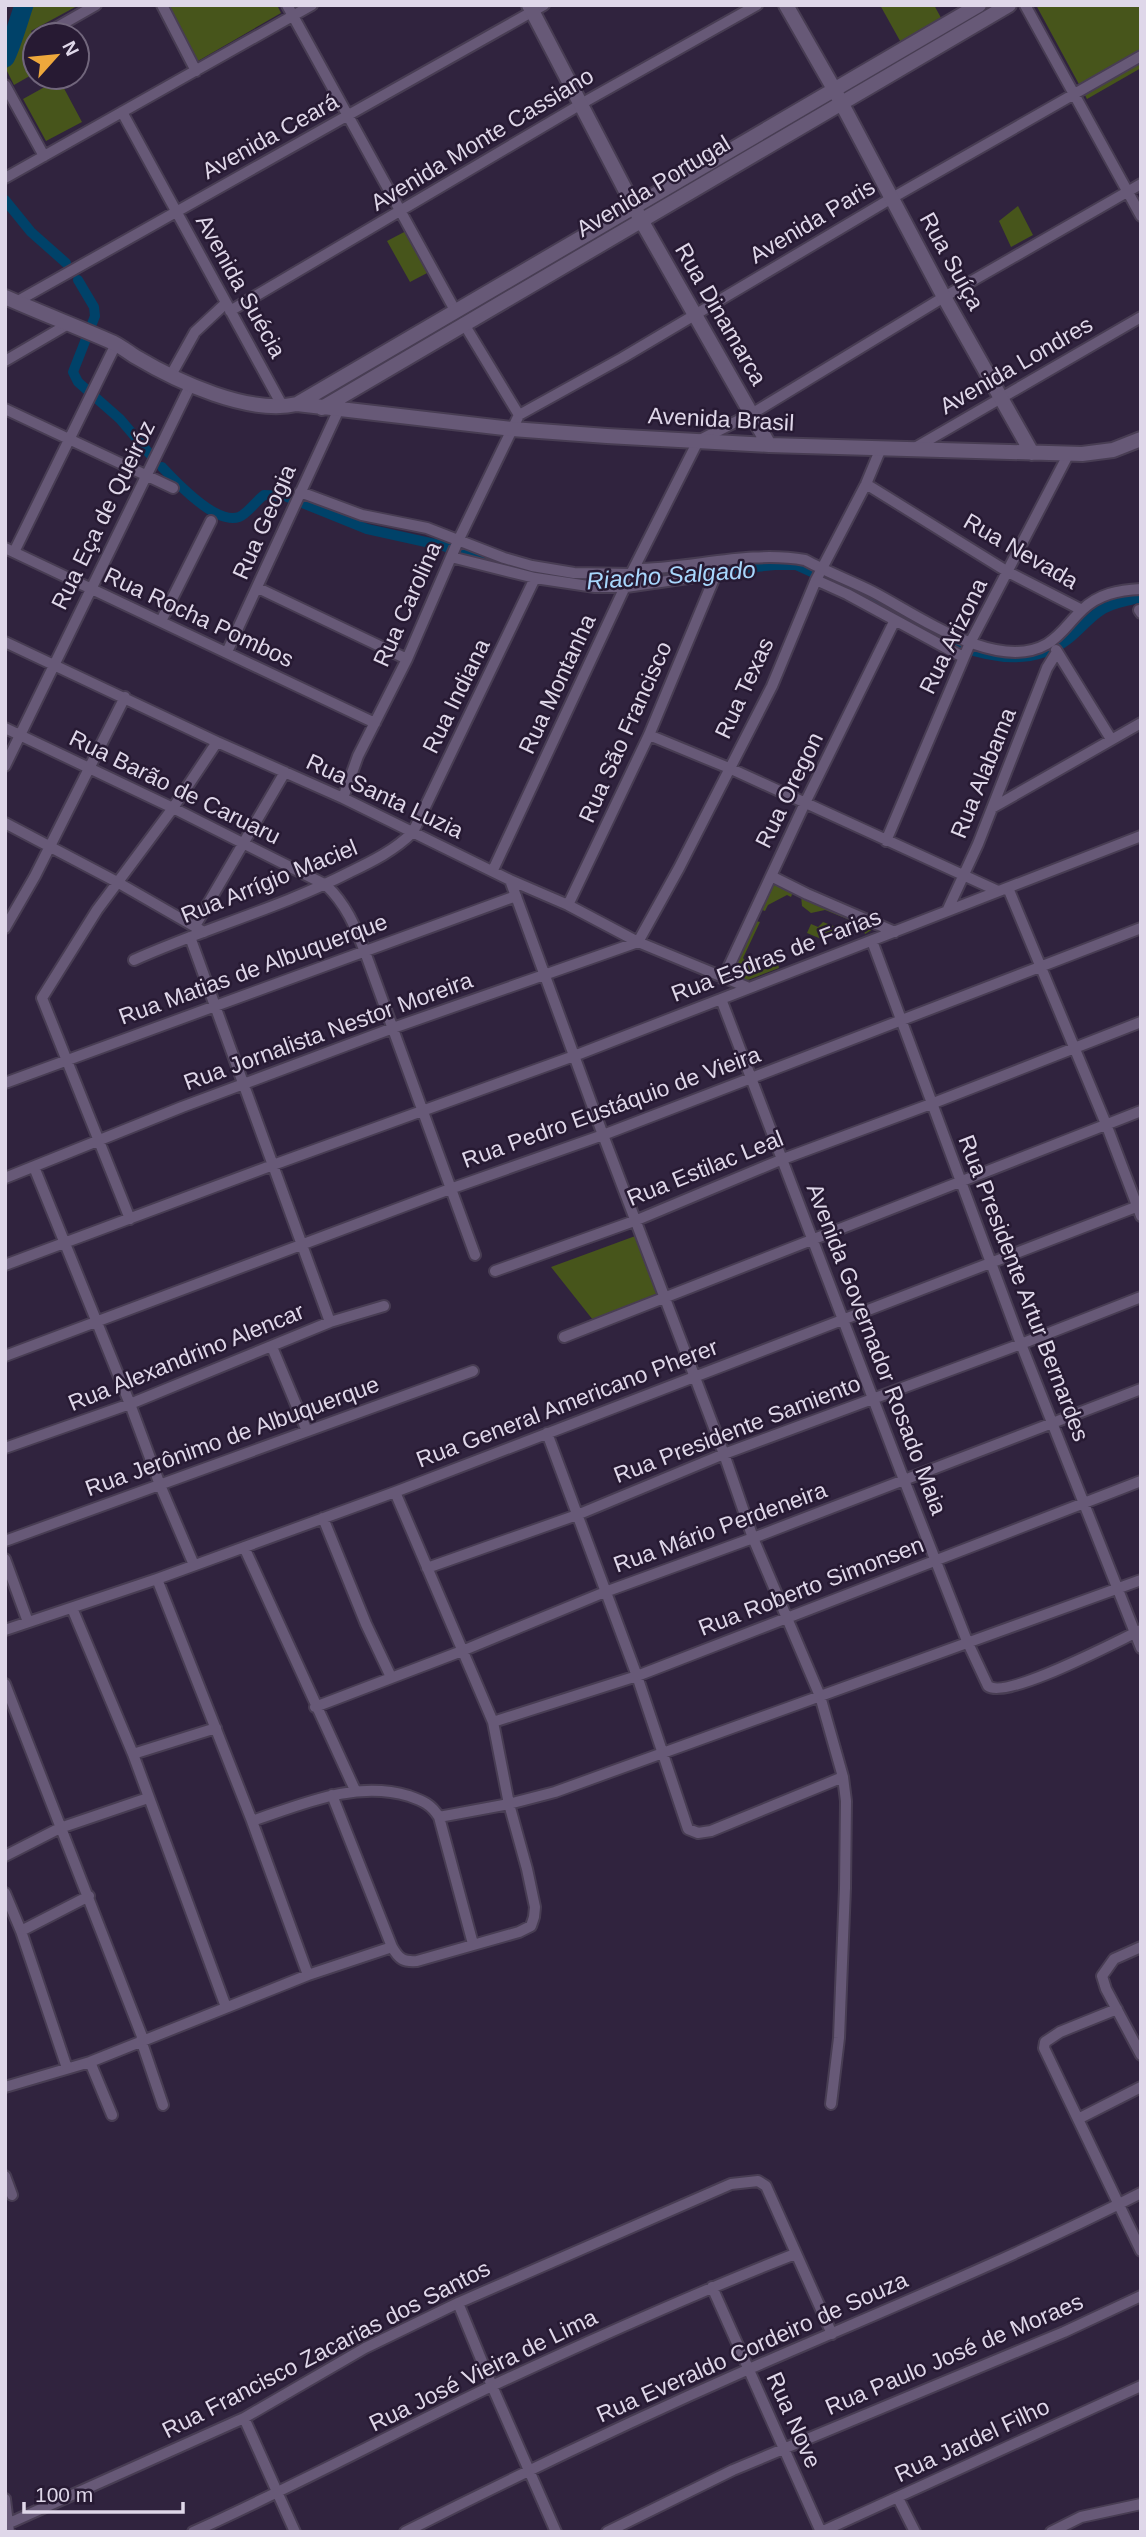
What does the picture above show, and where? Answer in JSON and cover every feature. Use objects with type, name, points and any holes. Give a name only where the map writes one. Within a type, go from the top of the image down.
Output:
[{"type":"street","points":[[68,21],[96,5]]},
{"type":"street","points":[[162,5],[196,71]]},
{"type":"street","points":[[287,5],[515,422]]},
{"type":"street","points":[[5,178],[312,5]]},
{"type":"street","name":"Avenida Monte Cassiano","points":[[172,375],[195,332],[228,307],[402,211],[579,105],[757,5]]},
{"type":"street","name":"Rua Suíça","points":[[786,5],[944,298],[1032,453]]},
{"type":"street","name":"Avenida Portugal","points":[[290,405],[460,318],[641,220],[979,5]]},
{"type":"street","name":"Avenida Portugal","points":[[322,408],[634,206],[1009,5]]},
{"type":"street","points":[[1025,5],[1141,216]]},
{"type":"street","name":"Rua Dinamarca","points":[[535,7],[579,105],[769,445]]},
{"type":"street","name":"Avenida Ceará","points":[[11,300],[176,213],[535,7]]},
{"type":"street","name":"Avenida Paris","points":[[515,422],[892,198],[1141,56]]},
{"type":"street","points":[[5,85],[44,156]]},
{"type":"street","name":"Avenida Suécia","points":[[122,112],[228,307],[290,405]]},
{"type":"street","points":[[698,441],[752,413],[1141,184]]},
{"type":"street","name":"Avenida Brasil","points":[[11,300],[116,344],[137,358],[191,384],[236,400],[769,445],[1068,455],[1113,450],[1141,439]]},
{"type":"street","name":"Avenida Londres","points":[[913,449],[1141,317]]},
{"type":"street","points":[[5,361],[83,330]]},
{"type":"street","points":[[10,550],[70,440],[116,344]]},
{"type":"street","name":"Rua Eça de Queiróz","points":[[5,766],[191,384]]},
{"type":"street","points":[[5,409],[173,488]]},
{"type":"street","name":"Rua Geogia","points":[[227,652],[339,409]]},
{"type":"street","name":"Rua Carolina","points":[[343,798],[358,756],[407,659],[455,548],[515,422]]},
{"type":"street","name":"Rua Montanha","points":[[493,870],[630,578],[698,441]]},
{"type":"street","name":"Rua Texas","points":[[638,942],[772,686],[816,579],[866,484],[881,448]]},
{"type":"street","name":"Rua Arizona","points":[[886,841],[967,650],[1068,455]]},
{"type":"street","name":"Rua Nevada","points":[[866,484],[1008,572],[1082,610],[1060,635],[1034,649],[967,650]]},
{"type":"street","points":[[300,493],[346,510],[427,528],[455,548],[535,578],[579,586],[676,568],[747,559],[793,558],[822,567],[873,592],[967,650]]},
{"type":"street","points":[[161,621],[211,521]]},
{"type":"street","points":[[455,548],[542,568],[630,578]]},
{"type":"street","name":"Rua Rocha Pombos","points":[[10,550],[375,723]]},
{"type":"street","name":"Rua São Francisco","points":[[568,905],[649,735],[716,574],[657,581],[630,578]]},
{"type":"street","name":"Rua Indiana","points":[[413,832],[535,578]]},
{"type":"street","points":[[816,579],[895,620],[967,650]]},
{"type":"street","points":[[258,588],[407,659]]},
{"type":"street","points":[[1082,610],[1097,599],[1117,590],[1141,589]]},
{"type":"street","name":"Rua Oregon","points":[[723,979],[895,620]]},
{"type":"street","name":"Rua Santa Luzia","points":[[5,642],[343,798],[510,880],[568,905],[638,942],[747,987]]},
{"type":"street","name":"Rua Alabama","points":[[948,909],[1056,651],[1111,739]]},
{"type":"street","points":[[5,928],[50,846],[125,697]]},
{"type":"street","points":[[992,808],[1141,723]]},
{"type":"street","name":"Rua Barão de Caruaru","points":[[5,728],[326,885]]},
{"type":"street","points":[[649,735],[729,768],[963,876],[1003,890],[1042,967],[1140,1209]]},
{"type":"street","points":[[130,1219],[42,998],[117,882],[173,808],[217,742]]},
{"type":"street","points":[[5,823],[199,929],[285,772]]},
{"type":"street","name":"Rua Arrígio Maciel","points":[[134,960],[190,937],[199,929],[326,885],[384,855],[400,845],[413,832]]},
{"type":"street","name":"Rua Esdras de Farias","points":[[5,1265],[574,1056],[1141,836]]},
{"type":"street","points":[[771,876],[895,932]]},
{"type":"street","points":[[510,880],[753,1538],[820,1696],[843,1777],[846,1801],[845,1888],[839,2038],[831,2104]]},
{"type":"street","points":[[326,885],[352,916],[475,1255]]},
{"type":"street","name":"Rua Matias de Albuquerque","points":[[5,1083],[516,896]]},
{"type":"street","name":"Rua Pedro Eustáquio de Vieira","points":[[5,1356],[450,1189],[603,1135],[1141,928]]},
{"type":"street","points":[[190,937],[330,1322]]},
{"type":"street","name":"Rua Presidente Artur Bernardes","points":[[872,940],[1021,1344],[1116,1589],[1138,1632],[1141,1648]]},
{"type":"street","name":"Rua Jornalista Nestor Moreira","points":[[7,1173],[34,1167],[99,1139],[393,1028],[638,942]]},
{"type":"street","name":"Avenida Governador Rosado Maia","points":[[721,999],[904,1479],[967,1641],[988,1686],[998,1690],[1014,1686],[1090,1656],[1138,1632]]},
{"type":"street","name":"Rua Estilac Leal","points":[[495,1270],[637,1220],[783,1159],[1141,1022]]},
{"type":"street","points":[[564,1338],[1141,1111]]},
{"type":"street","points":[[34,1167],[194,1565]]},
{"type":"street","name":"Rua General Americano Pherer","points":[[5,1630],[156,1579],[395,1492],[992,1262],[1140,1209]]},
{"type":"street","name":"Rua Presidente Samiento","points":[[426,1568],[577,1515],[724,1454],[1141,1297]]},
{"type":"street","name":"Rua Alexandrino Alencar","points":[[5,1448],[130,1404],[330,1322],[384,1307]]},
{"type":"street","points":[[272,1347],[307,1431]]},
{"type":"street","name":"Rua Jerônimo de Albuquerque","points":[[5,1541],[473,1371]]},
{"type":"street","name":"Rua Mário Perdeneira","points":[[315,1707],[606,1592],[1141,1389]]},
{"type":"street","points":[[547,1433],[637,1676],[684,1824],[692,1832],[711,1830],[843,1777]]},
{"type":"street","name":"Rua Roberto Simonsen","points":[[493,1722],[637,1676],[1141,1481]]},
{"type":"street","points":[[332,1795],[392,1947],[400,1959],[405,1962],[417,1961],[519,1932],[531,1926],[535,1907],[509,1804],[493,1722],[395,1492]]},
{"type":"street","points":[[323,1518],[390,1677]]},
{"type":"street","points":[[244,1547],[355,1790]]},
{"type":"street","points":[[5,1559],[28,1622]]},
{"type":"street","points":[[156,1579],[252,1821],[309,1975]]},
{"type":"street","points":[[439,1816],[509,1804],[555,1792],[1141,1580]]},
{"type":"street","points":[[72,1608],[133,1754],[226,2007]]},
{"type":"street","points":[[5,1684],[89,1896],[142,2039],[163,2105]]},
{"type":"street","points":[[133,1754],[216,1728]]},
{"type":"street","points":[[252,1821],[355,1790],[380,1791],[421,1800],[434,1808],[439,1816],[473,1944]]},
{"type":"street","points":[[5,1856],[60,1828],[148,1798]]},
{"type":"street","points":[[5,1894],[21,1931],[67,2068]]},
{"type":"street","points":[[21,1931],[89,1896]]},
{"type":"street","points":[[5,2087],[90,2062],[142,2039],[309,1975],[392,1947]]},
{"type":"street","points":[[1141,1947],[1114,1959],[1103,1972],[1103,1983],[1141,2055]]},
{"type":"street","points":[[1117,2009],[1050,2038],[1044,2048],[1141,2251]]},
{"type":"street","points":[[90,2062],[112,2115]]},
{"type":"street","points":[[1078,2119],[1141,2087]]},
{"type":"street","points":[[5,2176],[12,2195]]},
{"type":"street","name":"Rua Francisco Zacarias dos Santos","points":[[8,2527],[244,2418],[365,2348],[458,2303],[731,2184],[758,2181],[766,2186],[795,2254]]},
{"type":"street","name":"Rua Everaldo Cordeiro de Souza","points":[[405,2532],[528,2470],[748,2369],[1010,2256],[1141,2193]]},
{"type":"street","points":[[795,2254],[832,2334]]},
{"type":"street","name":"Rua José Vieira de Lima","points":[[195,2531],[278,2494],[492,2386],[712,2287],[795,2254]]},
{"type":"street","name":"Rua Nove","points":[[712,2287],[821,2532]]},
{"type":"street","name":"Rua Paulo José de Moraes","points":[[607,2532],[733,2470],[1064,2332],[1141,2296]]},
{"type":"street","points":[[458,2303],[556,2532]]},
{"type":"street","name":"Rua Jardel Filho","points":[[821,2532],[1141,2386]]},
{"type":"street","points":[[244,2418],[295,2532]]},
{"type":"street","points":[[898,2498],[915,2532]]},
{"type":"street","points":[[5,2499],[8,2527]]},
{"type":"street","points":[[1051,2532],[1081,2517],[1141,2504]]},
{"type":"green space","points":[[30,5],[79,5],[49,21],[23,21]]},
{"type":"green space","points":[[168,5],[277,5],[281,13],[198,61]]},
{"type":"green space","points":[[880,5],[934,5],[945,25],[904,48]]},
{"type":"green space","points":[[1036,5],[1141,5],[1141,68],[1087,99]]},
{"type":"green space","points":[[21,27],[21,81],[14,85],[6,69],[13,61]]},
{"type":"green space","points":[[37,91],[65,91],[82,122],[46,141],[23,99]]},
{"type":"green space","points":[[1018,206],[1033,235],[1011,247],[999,221]]},
{"type":"green space","points":[[408,230],[431,271],[410,282],[387,241]]},
{"type":"green space","points":[[774,883],[793,892],[791,897],[787,895],[768,905],[765,911],[762,910]]},
{"type":"green space","points":[[801,896],[873,929],[865,934],[862,925],[825,910],[811,913],[802,906]]},
{"type":"green space","points":[[756,921],[760,922],[743,958],[755,973],[778,964],[779,968],[748,980],[730,975]]},
{"type":"green space","points":[[823,922],[841,929],[838,936],[828,934],[826,941],[807,933],[811,924],[818,927]]},
{"type":"green space","points":[[638,1235],[658,1296],[593,1320],[551,1267]]},
{"type":"waterway","points":[[5,58],[24,5]]},
{"type":"waterway","name":"Riacho Salgado","points":[[5,200],[31,232],[66,263]]},
{"type":"waterway","name":"Riacho Salgado","points":[[78,280],[94,307],[95,316],[73,372],[78,382],[120,419],[154,459]]},
{"type":"waterway","name":"Riacho Salgado","points":[[162,467],[197,501],[219,515],[239,517],[264,495],[285,496],[367,529],[444,546],[481,561]]},
{"type":"waterway","name":"Riacho Salgado","points":[[706,572],[796,565],[827,579]]},
{"type":"waterway","name":"Riacho Salgado","points":[[866,599],[958,646],[986,654],[1014,657],[1054,648],[1105,608],[1141,597]]}]
